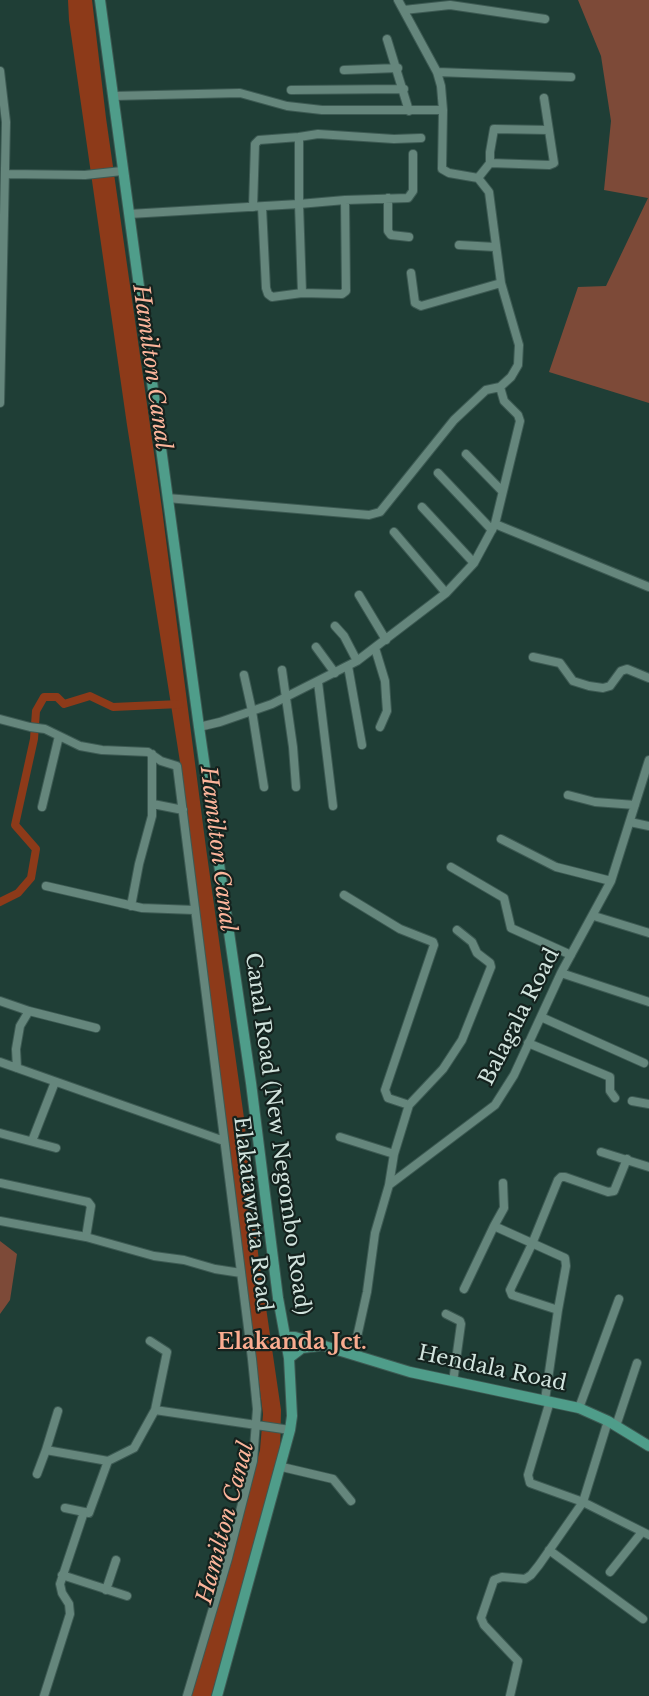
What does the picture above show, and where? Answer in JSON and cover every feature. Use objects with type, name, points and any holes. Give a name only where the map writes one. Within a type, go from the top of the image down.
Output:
[{"type":"main road","name":"Canal Road (New Negombo Road)","points":[[100,0],[121,171],[129,214],[198,727],[251,1083],[278,1298],[289,1358],[292,1416],[286,1430],[282,1467],[217,1696]]},
{"type":"main road","name":"Hendala Road","points":[[286,1337],[296,1337],[410,1372],[579,1408],[649,1446]]},
{"type":"main road","points":[[289,1358],[302,1348],[321,1346]]},
{"type":"street","points":[[167,498],[369,515],[380,512],[454,420],[486,390],[500,387],[511,377],[518,365],[519,345],[501,283],[489,192],[478,178],[449,173],[442,169],[441,86],[437,72],[398,0]]},
{"type":"street","points":[[404,10],[450,5],[545,19]]},
{"type":"street","points":[[387,39],[398,68],[409,111]]},
{"type":"street","points":[[344,70],[398,68]]},
{"type":"street","points":[[0,71],[6,105],[0,403]]},
{"type":"street","points":[[437,72],[571,77]]},
{"type":"street","points":[[291,90],[404,89]]},
{"type":"street","points":[[112,96],[240,93],[287,106],[322,110],[443,110]]},
{"type":"street","points":[[490,163],[549,165],[554,163],[544,98]]},
{"type":"street","points":[[478,178],[490,163],[494,129],[549,130]]},
{"type":"street","points":[[345,200],[346,291],[342,294],[302,292],[272,297],[268,294],[258,207],[255,144],[259,140],[318,134],[394,139],[421,138]]},
{"type":"street","points":[[299,137],[302,292]]},
{"type":"street","points":[[129,214],[408,198],[412,195],[414,178],[413,154]]},
{"type":"street","points":[[5,174],[85,175],[121,171]]},
{"type":"street","points":[[387,198],[388,231],[391,236],[409,237]]},
{"type":"street","points":[[459,245],[495,247]]},
{"type":"street","points":[[411,273],[415,303],[421,306],[501,283]]},
{"type":"street","points":[[198,727],[252,711],[318,682],[352,664],[447,593],[474,563],[494,527],[520,421],[519,415],[504,401],[500,387]]},
{"type":"street","points":[[466,454],[502,491]]},
{"type":"street","points":[[438,473],[494,527],[649,587]]},
{"type":"street","points":[[422,507],[474,563]]},
{"type":"street","points":[[394,532],[447,593]]},
{"type":"street","points":[[359,595],[386,640]]},
{"type":"street","points":[[335,626],[344,636],[352,664],[362,745]]},
{"type":"street","points":[[316,647],[335,673]]},
{"type":"street","points":[[375,648],[385,681],[387,711],[380,727]]},
{"type":"street","points":[[533,657],[560,663],[573,681],[589,686],[603,688],[610,686],[621,671],[627,669],[649,678]]},
{"type":"street","points":[[282,670],[296,787]]},
{"type":"street","points":[[244,675],[264,787]]},
{"type":"street","points":[[318,682],[333,806]]},
{"type":"street","points":[[0,718],[45,729],[80,746],[102,750],[142,751],[152,754],[150,778],[152,816],[131,906]]},
{"type":"street","points":[[42,807],[59,736]]},
{"type":"street","name":"Elakatawatta Road","points":[[152,754],[161,761],[177,766],[252,1359],[258,1426],[254,1461],[187,1696]]},
{"type":"street","name":"Balagala Road","points":[[389,1185],[495,1106],[514,1075],[561,973],[611,882],[649,760]]},
{"type":"street","points":[[568,795],[595,802],[635,805]]},
{"type":"street","points":[[153,804],[183,810]]},
{"type":"street","points":[[630,822],[649,826]]},
{"type":"street","points":[[501,839],[556,867],[611,882]]},
{"type":"street","points":[[451,867],[504,898],[511,928],[571,955]]},
{"type":"street","points":[[46,886],[142,908],[194,910]]},
{"type":"street","points":[[344,895],[400,928],[433,942],[434,945],[385,1090],[388,1098],[409,1105]]},
{"type":"street","points":[[594,916],[649,933]]},
{"type":"street","points":[[353,1355],[367,1293],[375,1233],[389,1185],[394,1154],[409,1105],[443,1069],[462,1040],[491,967],[490,963],[477,953],[472,942],[456,930]]},
{"type":"street","points":[[561,973],[649,1002]]},
{"type":"street","points":[[0,1001],[96,1028]]},
{"type":"street","points":[[17,1068],[16,1049],[20,1026],[29,1011]]},
{"type":"street","points":[[541,1017],[644,1063]]},
{"type":"street","points":[[528,1043],[606,1074],[610,1077],[610,1091],[615,1098]]},
{"type":"street","points":[[0,1062],[224,1141]]},
{"type":"street","points":[[32,1141],[55,1082]]},
{"type":"street","points":[[632,1101],[649,1104]]},
{"type":"street","points":[[0,1133],[56,1148]]},
{"type":"street","points":[[340,1137],[394,1154]]},
{"type":"street","points":[[601,1152],[649,1167]]},
{"type":"street","points":[[558,1310],[510,1293],[558,1180],[561,1177],[608,1192],[614,1191],[627,1159]]},
{"type":"street","points":[[0,1183],[88,1202],[90,1206],[86,1237]]},
{"type":"street","points":[[464,1289],[504,1208],[502,1183]]},
{"type":"street","points":[[0,1221],[86,1237],[154,1256],[184,1260],[215,1269],[241,1273]]},
{"type":"street","points":[[494,1227],[565,1258],[566,1266],[558,1310],[548,1401],[528,1475],[530,1484],[583,1502],[646,1533],[610,1572]]},
{"type":"street","points":[[579,1408],[619,1299]]},
{"type":"street","points":[[446,1314],[460,1321],[461,1324],[453,1382]]},
{"type":"street","points":[[46,1450],[108,1461],[134,1448],[155,1410],[167,1352],[150,1341]]},
{"type":"street","points":[[510,1696],[518,1662],[484,1625],[482,1618],[494,1580],[502,1576],[525,1579],[531,1575],[583,1502],[637,1363]]},
{"type":"street","points":[[155,1410],[286,1430]]},
{"type":"street","points":[[37,1474],[57,1411]]},
{"type":"street","points":[[65,1508],[89,1513],[108,1461]]},
{"type":"street","points":[[282,1467],[333,1479],[351,1501]]},
{"type":"street","points":[[44,1696],[70,1614],[69,1604],[62,1593],[60,1584],[84,1512]]},
{"type":"street","points":[[549,1550],[643,1619]]},
{"type":"street","points":[[106,1590],[116,1560]]},
{"type":"street","points":[[62,1575],[127,1596]]},
{"type":"shaded area","points":[[68,0],[92,0],[106,118],[162,509],[244,1118],[258,1253],[281,1410],[280,1455],[263,1523],[211,1696],[190,1696],[260,1450],[263,1414],[180,762],[127,425]]},
{"type":"shaded area","points":[[578,0],[649,0],[649,403],[549,372],[578,287],[606,286],[648,198],[604,190],[611,121],[601,56]]},
{"type":"shaded area","points":[[0,1241],[17,1254],[10,1300],[0,1314]]},
{"type":"waterway","points":[[0,902],[18,893],[31,878],[36,849],[15,825],[34,739],[36,711],[44,697],[57,697],[64,704],[90,696],[113,707],[180,704]]},
{"type":"district","name":"Elakanda Jct.","points":[[292,1343]]},
{"type":"water label","name":"Hamilton Canal","points":[[151,367]]},
{"type":"water label","name":"Hamilton Canal","points":[[217,849]]},
{"type":"water label","name":"Hamilton Canal","points":[[226,1523]]}]
